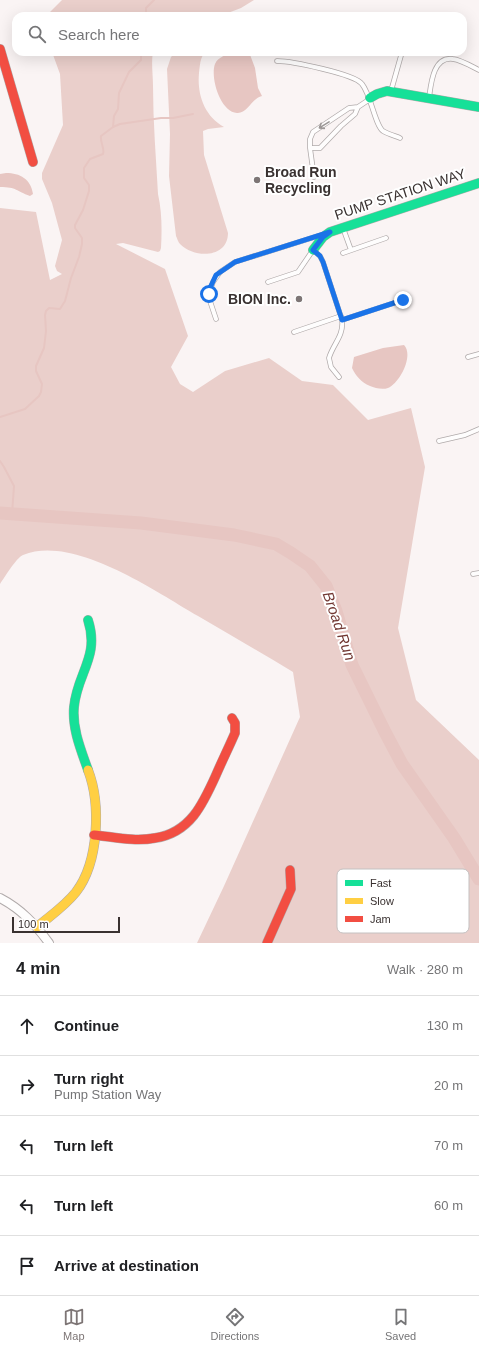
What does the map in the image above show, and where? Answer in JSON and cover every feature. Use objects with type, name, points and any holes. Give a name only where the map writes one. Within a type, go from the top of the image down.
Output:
[{"type":"street","points":[[0,49],[33,162]]},
{"type":"street","points":[[370,98],[381,92],[391,91],[479,107]]},
{"type":"street","name":"PUMP STATION WAY","points":[[313,250],[323,237],[330,232],[479,183]]},
{"type":"street","points":[[37,927],[69,900],[84,880],[90,867],[96,805],[94,789],[87,765],[78,744],[73,720],[75,698],[92,648],[93,633],[88,620]]},
{"type":"street","points":[[94,836],[145,840],[163,837],[182,828],[190,821],[203,804],[235,733],[235,722],[232,718]]},
{"type":"street","points":[[266,943],[291,889],[290,870]]},
{"type":"street","points":[[0,898],[18,908],[37,927],[49,943]]},
{"type":"lane","points":[[391,91],[401,56]]},
{"type":"lane","points":[[429,98],[435,69],[440,63],[448,59],[453,59],[479,70]]},
{"type":"lane","points":[[277,61],[306,65],[358,80],[365,87],[378,124],[382,131],[400,138]]},
{"type":"lane","points":[[314,178],[310,148],[310,140],[313,132],[350,108],[358,107],[370,98]]},
{"type":"lane","points":[[310,148],[320,148],[355,114],[358,107]]},
{"type":"lane","points":[[343,228],[351,250]]},
{"type":"lane","points":[[216,319],[209,294],[216,275],[235,262],[330,232]]},
{"type":"lane","points":[[343,253],[386,238]]},
{"type":"lane","points":[[268,282],[298,272],[313,250],[320,256],[342,318],[342,330],[329,358],[331,367],[339,377]]},
{"type":"lane","points":[[294,332],[403,300]]},
{"type":"lane","points":[[468,357],[479,354]]},
{"type":"lane","points":[[439,441],[465,435],[479,429]]},
{"type":"lane","points":[[473,574],[479,573]]},
{"type":"shaded area","points":[[62,0],[254,0],[241,8],[230,12],[50,12]]},
{"type":"shaded area","points":[[53,56],[153,56],[158,194],[162,234],[161,248],[158,252],[123,243],[116,244],[165,269],[188,336],[171,367],[180,384],[193,392],[225,371],[269,358],[302,381],[333,385],[368,420],[411,408],[425,467],[398,628],[416,700],[479,760],[479,943],[197,943],[300,717],[293,672],[137,580],[89,558],[65,552],[43,551],[23,555],[14,564],[0,584],[0,208],[36,212],[50,280],[62,274],[57,271],[55,266],[62,240],[52,203],[42,179],[42,173],[63,125],[60,74]]},
{"type":"shaded area","points":[[202,56],[199,73],[199,89],[203,104],[211,117],[224,127],[203,131],[204,155],[228,233],[227,241],[223,247],[210,254],[202,254],[186,249],[179,243],[176,236],[169,176],[170,134],[167,69],[171,57]]},
{"type":"shaded area","points":[[222,56],[250,56],[255,68],[258,88],[262,96],[258,97],[241,113],[231,111],[221,100],[215,85],[214,77],[215,64]]},
{"type":"shaded area","points":[[0,174],[16,174],[24,178],[30,184],[33,194],[30,196],[13,189],[0,187]]},
{"type":"shaded area","points":[[404,345],[407,350],[407,355],[404,368],[397,381],[388,388],[383,389],[372,387],[364,383],[355,374],[352,368],[354,357],[383,348]]},
{"type":"waterway","points":[[146,12],[146,8],[154,0]]},
{"type":"waterway","points":[[0,417],[25,409],[39,396],[41,392],[42,384],[36,371],[36,366],[44,348],[46,311],[49,308],[60,309],[65,301],[82,244],[82,238],[75,228],[75,225],[83,210],[89,191],[89,185],[84,178],[84,168],[90,159],[103,154],[101,136],[113,127],[114,116],[118,109],[119,93],[129,72],[141,60],[141,56]]},
{"type":"waterway","points":[[113,127],[120,124],[161,118],[173,118],[193,114]]},
{"type":"waterway","points":[[0,461],[14,486],[12,514]]},
{"type":"waterway","name":"Broad Run","points":[[0,513],[141,523],[234,535],[276,544],[310,566],[326,586],[336,611],[352,665],[402,764],[454,838],[479,879]]},
{"type":"traffic: fast","points":[[370,98],[387,91],[479,107]]},
{"type":"traffic: fast","points":[[313,250],[323,237],[330,232],[479,183]]},
{"type":"traffic: fast","points":[[88,620],[91,633],[90,655],[79,684],[74,707],[74,723],[88,770]]},
{"type":"traffic: slow","points":[[37,927],[72,897],[84,880],[89,865],[96,832],[96,816],[95,799],[88,770]]},
{"type":"traffic: jam","points":[[0,49],[33,162]]},
{"type":"traffic: jam","points":[[94,835],[140,840],[167,835],[186,824],[194,816],[206,796],[235,733],[235,723],[232,718]]},
{"type":"traffic: jam","points":[[267,943],[291,889],[290,870]]},
{"type":"place","name":"Broad Run Recycling","points":[[257,180]]},
{"type":"place","name":"BION Inc.","points":[[299,299]]},
{"type":"route","points":[[209,294],[216,275],[235,262],[330,232],[323,237],[313,250],[320,256],[323,262],[342,320],[403,300]]}]
